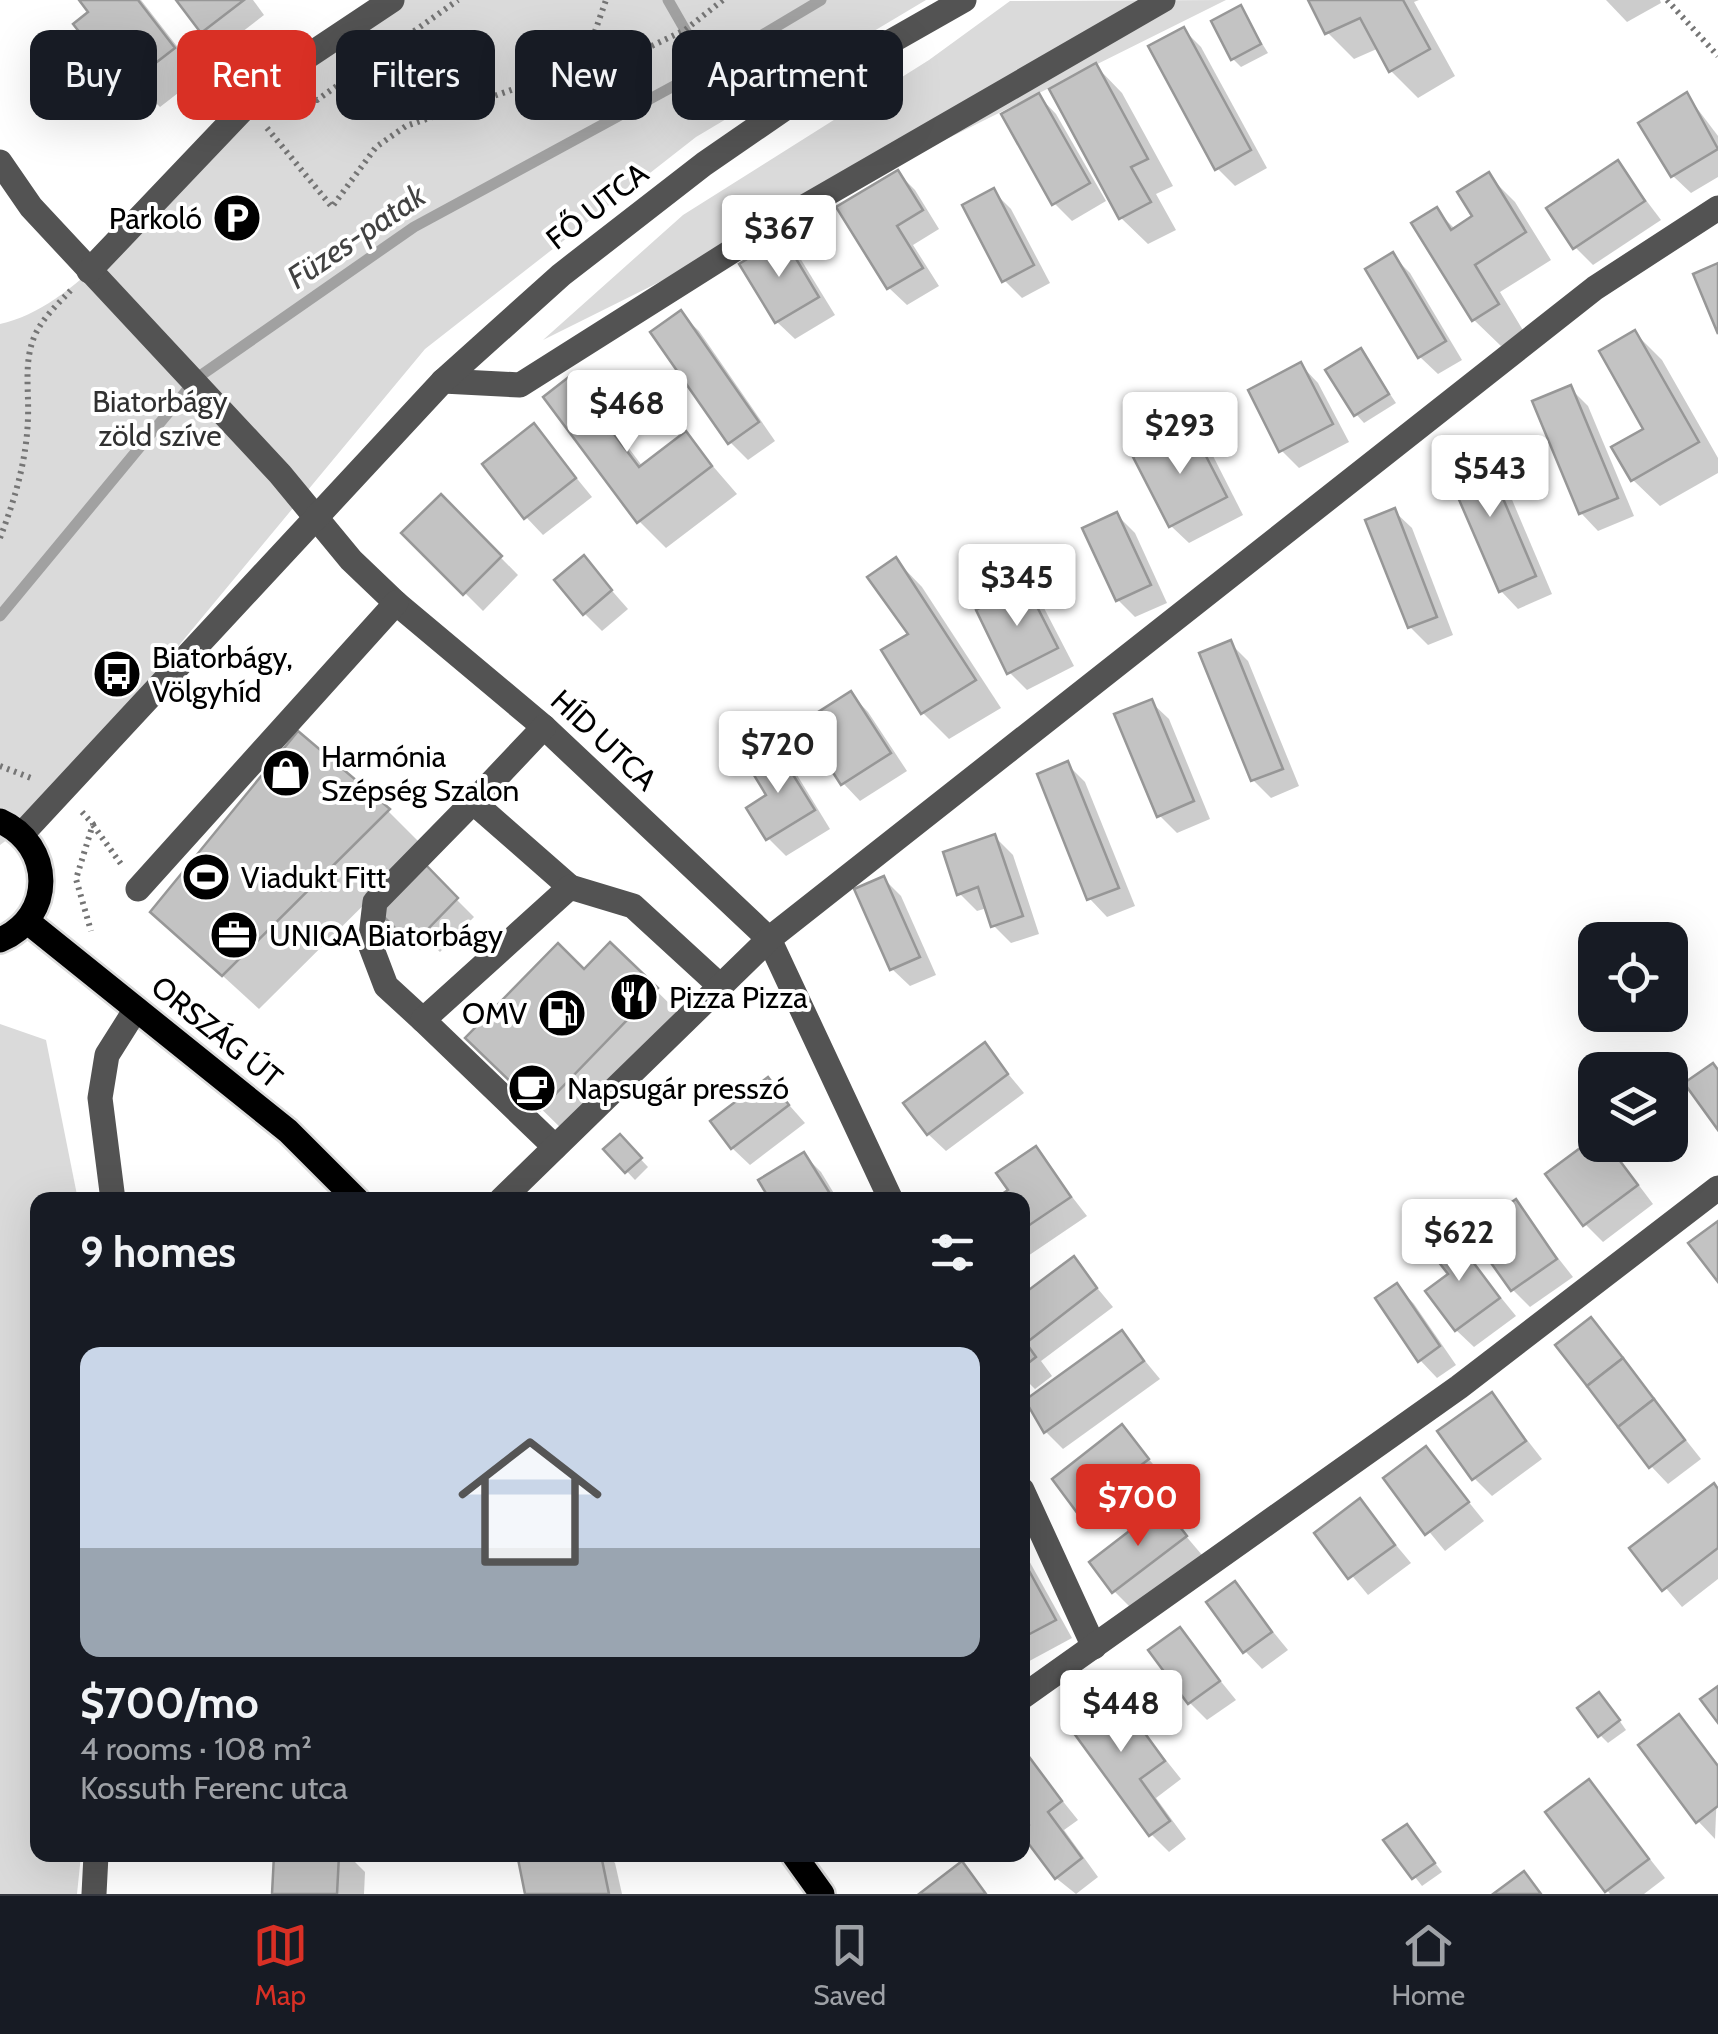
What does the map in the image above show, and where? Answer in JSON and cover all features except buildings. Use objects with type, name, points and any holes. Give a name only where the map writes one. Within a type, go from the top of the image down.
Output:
[{"type":"main road","points":[[0,821],[22,834],[36,853],[43,886],[28,922],[0,940]]},
{"type":"main road","name":"ORSZÁG ÚT","points":[[28,922],[288,1131],[349,1192]]},
{"type":"main road","points":[[800,1862],[822,1894]]},
{"type":"street","points":[[316,51],[392,0]]},
{"type":"street","name":"FŐ UTCA","points":[[22,834],[443,381],[561,274],[704,164],[839,71],[964,0]]},
{"type":"street","points":[[443,381],[520,385],[778,222],[1162,0]]},
{"type":"street","points":[[89,271],[232,120]]},
{"type":"street","points":[[0,162],[30,208],[314,517]]},
{"type":"street","points":[[509,1192],[718,984],[769,939],[1595,288],[1718,208]]},
{"type":"street","name":"HÍD UTCA","points":[[314,517],[396,603],[544,727],[769,939],[887,1192]]},
{"type":"street","points":[[138,889],[396,603]]},
{"type":"street","points":[[544,727],[375,902],[370,944],[386,986],[555,1147]]},
{"type":"street","points":[[473,802],[570,887],[633,906],[718,984]]},
{"type":"street","points":[[423,1020],[570,887]]},
{"type":"street","points":[[111,1192],[100,1098],[107,1055],[136,1009]]},
{"type":"street","points":[[1030,1692],[1459,1386],[1718,1188]]},
{"type":"street","points":[[1030,1508],[1094,1648]]},
{"type":"street","points":[[94,1894],[96,1862]]},
{"type":"path","points":[[428,20],[458,0]]},
{"type":"path","points":[[596,30],[606,0]]},
{"type":"path","points":[[652,46],[685,30],[723,0]]},
{"type":"path","points":[[1667,0],[1718,56]]},
{"type":"path","points":[[260,120],[332,207],[376,147],[406,126],[515,88]]},
{"type":"path","points":[[0,538],[17,494],[28,419],[26,374],[33,340],[47,316],[89,271]]},
{"type":"path","points":[[92,824],[138,889]]},
{"type":"green space","name":"Biatorbágy zöld szíve","points":[[391,0],[926,0],[876,30],[672,30],[672,120],[725,120],[696,137],[425,349],[34,820],[0,845],[0,324],[34,311],[68,290],[100,262],[230,120],[316,120],[316,52],[336,38],[336,120],[495,120],[495,30],[348,30]]},
{"type":"green space","points":[[1226,0],[543,340],[683,215],[834,120],[903,120],[903,76],[1010,1]]},
{"type":"green space","points":[[0,1024],[46,1040],[76,1192],[30,1192],[30,1862],[80,1862],[77,1894],[0,1894]]},
{"type":"waterway","points":[[668,0],[685,30]]},
{"type":"waterway","name":"Füzes-patak","points":[[0,616],[197,378],[414,227],[707,68],[821,0]]},
{"type":"place","name":"Parkoló","points":[[237,218]]},
{"type":"place","name":"Biatorbágy, Völgyhíd","points":[[117,674]]},
{"type":"place","name":"Harmónia Szépség Szalon","points":[[286,773]]},
{"type":"place","name":"Viadukt Fitt","points":[[206,877]]},
{"type":"place","name":"UNIQA Biatorbágy","points":[[234,935]]},
{"type":"place","name":"Pizza Pizza","points":[[634,997]]},
{"type":"place","name":"OMV","points":[[562,1013]]},
{"type":"place","name":"Napsugár presszó","points":[[532,1088]]}]
